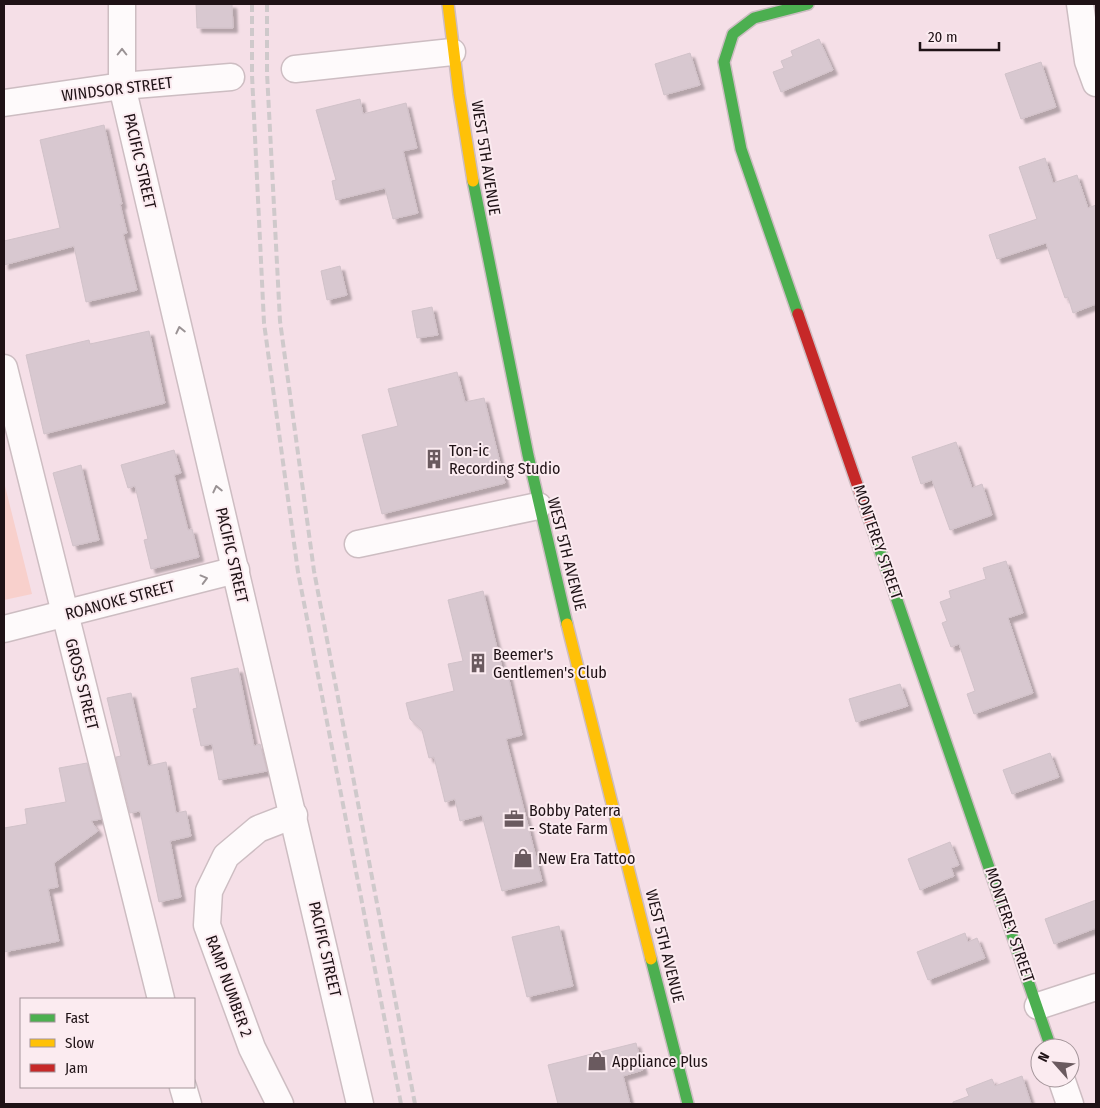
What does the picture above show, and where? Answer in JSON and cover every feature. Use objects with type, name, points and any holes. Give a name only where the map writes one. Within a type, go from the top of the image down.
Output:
[{"type":"street","name":"PACIFIC STREET","points":[[122,4],[122,86],[294,815],[360,1104]]},
{"type":"street","name":"WEST 5TH AVENUE","points":[[448,4],[452,52],[478,216],[538,506],[688,1104]]},
{"type":"street","name":"MONTEREY STREET","points":[[808,4],[754,18],[733,34],[724,62],[741,149],[1048,1038]]},
{"type":"street","points":[[1080,4],[1088,61],[1096,83]]},
{"type":"street","points":[[295,69],[452,52]]},
{"type":"street","name":"WINDSOR STREET","points":[[4,104],[122,86],[231,77]]},
{"type":"street","name":"GROSS STREET","points":[[4,368],[161,998]]},
{"type":"street","points":[[358,544],[538,506]]},
{"type":"street","name":"ROANOKE STREET","points":[[4,629],[236,570]]},
{"type":"street","name":"RAMP NUMBER 2","points":[[280,1104],[252,1048],[207,925],[209,891],[226,856],[258,829],[294,815]]},
{"type":"street","points":[[1038,1006],[1096,987]]},
{"type":"street","points":[[183,1088],[188,1104]]},
{"type":"street","points":[[1064,1088],[1070,1104]]},
{"type":"shaded area","points":[[4,482],[32,594],[4,600]]},
{"type":"building","points":[[196,4],[232,4],[233,28],[197,28]]},
{"type":"building","points":[[819,39],[833,70],[781,92],[773,72],[784,68],[781,61],[793,56],[791,51]]},
{"type":"building","points":[[690,53],[700,85],[664,95],[655,64]]},
{"type":"building","points":[[1041,62],[1056,107],[1021,119],[1005,74]]},
{"type":"building","points":[[360,99],[363,114],[406,103],[417,148],[403,151],[418,213],[393,219],[385,188],[336,200],[332,181],[336,180],[316,110]]},
{"type":"building","points":[[104,125],[122,204],[120,204],[127,233],[123,234],[137,290],[86,302],[74,246],[4,265],[4,241],[60,228],[40,140]]},
{"type":"building","points":[[1045,158],[1053,183],[1077,175],[1088,208],[1096,205],[1096,304],[1073,313],[1068,297],[1065,298],[1046,243],[997,259],[989,235],[1037,219],[1019,167]]},
{"type":"building","points":[[340,266],[347,295],[327,300],[321,271]]},
{"type":"building","points":[[432,307],[438,335],[417,338],[412,311]]},
{"type":"building","points":[[149,331],[165,403],[44,434],[26,355],[89,340],[90,344]]},
{"type":"building","name":"Ton-ic Recording Studio","points":[[457,372],[465,402],[484,398],[505,483],[382,514],[362,435],[398,426],[388,389]]},
{"type":"building","points":[[956,442],[972,488],[982,484],[992,515],[950,530],[932,480],[921,484],[912,457]]},
{"type":"building","points":[[174,450],[181,473],[174,475],[188,530],[192,529],[199,557],[151,569],[144,540],[148,539],[135,486],[128,488],[121,465]]},
{"type":"building","points":[[81,465],[99,540],[73,546],[53,473]]},
{"type":"building","points":[[1006,561],[1023,613],[1008,618],[1033,693],[974,714],[967,694],[975,691],[959,644],[951,647],[942,623],[947,621],[940,602],[951,598],[949,591],[986,579],[983,568]]},
{"type":"building","points":[[483,591],[502,668],[506,667],[522,735],[506,739],[542,881],[502,891],[482,815],[460,821],[455,799],[445,802],[434,757],[429,758],[422,730],[410,719],[406,703],[454,691],[448,664],[463,661],[448,600]]},
{"type":"building","points":[[238,668],[254,746],[260,744],[267,771],[219,780],[212,744],[201,746],[193,709],[197,708],[191,678]]},
{"type":"building","points":[[900,684],[908,706],[856,722],[849,699]]},
{"type":"building","points":[[131,693],[148,766],[166,762],[176,813],[186,811],[191,836],[170,841],[181,897],[159,902],[140,811],[130,813],[116,757],[121,756],[107,698]]},
{"type":"building","points":[[1050,753],[1059,777],[1012,794],[1003,770]]},
{"type":"building","points":[[87,763],[101,819],[91,821],[98,831],[54,863],[58,887],[48,889],[59,941],[4,952],[4,828],[27,824],[25,809],[66,802],[59,768]]},
{"type":"building","points":[[950,842],[959,865],[951,868],[954,876],[920,890],[908,859]]},
{"type":"building","points":[[1096,900],[1096,928],[1054,944],[1045,919]]},
{"type":"building","points":[[559,926],[573,986],[527,997],[512,937]]},
{"type":"building","points":[[965,933],[968,942],[977,938],[985,958],[928,980],[917,952]]},
{"type":"building","points":[[636,1043],[643,1070],[623,1076],[630,1104],[558,1104],[548,1065]]},
{"type":"building","points":[[1022,1076],[1031,1104],[953,1104],[953,1102],[969,1096],[966,1089],[992,1079],[995,1086]]},
{"type":"railway","points":[[252,4],[252,75],[264,323],[298,572],[401,1104]]},
{"type":"railway","points":[[267,4],[267,73],[280,321],[314,571],[415,1104]]},
{"type":"traffic: fast","points":[[798,314],[741,149],[724,62],[733,34],[754,18],[808,4]]},
{"type":"traffic: fast","points":[[473,181],[528,455],[567,624]]},
{"type":"traffic: fast","points":[[876,539],[1048,1038]]},
{"type":"traffic: fast","points":[[651,959],[688,1104]]},
{"type":"traffic: slow","points":[[448,4],[459,94],[473,181]]},
{"type":"traffic: slow","points":[[567,624],[651,959]]},
{"type":"traffic: jam","points":[[798,314],[876,539]]},
{"type":"place","name":"Ton-ic Recording Studio","points":[[434,459]]},
{"type":"place","name":"Beemer's Gentlemen's Club","points":[[478,663]]},
{"type":"place","name":"Bobby Paterra - State Farm","points":[[514,819]]},
{"type":"place","name":"New Era Tattoo","points":[[523,858]]},
{"type":"place","name":"Appliance Plus","points":[[597,1061]]}]
